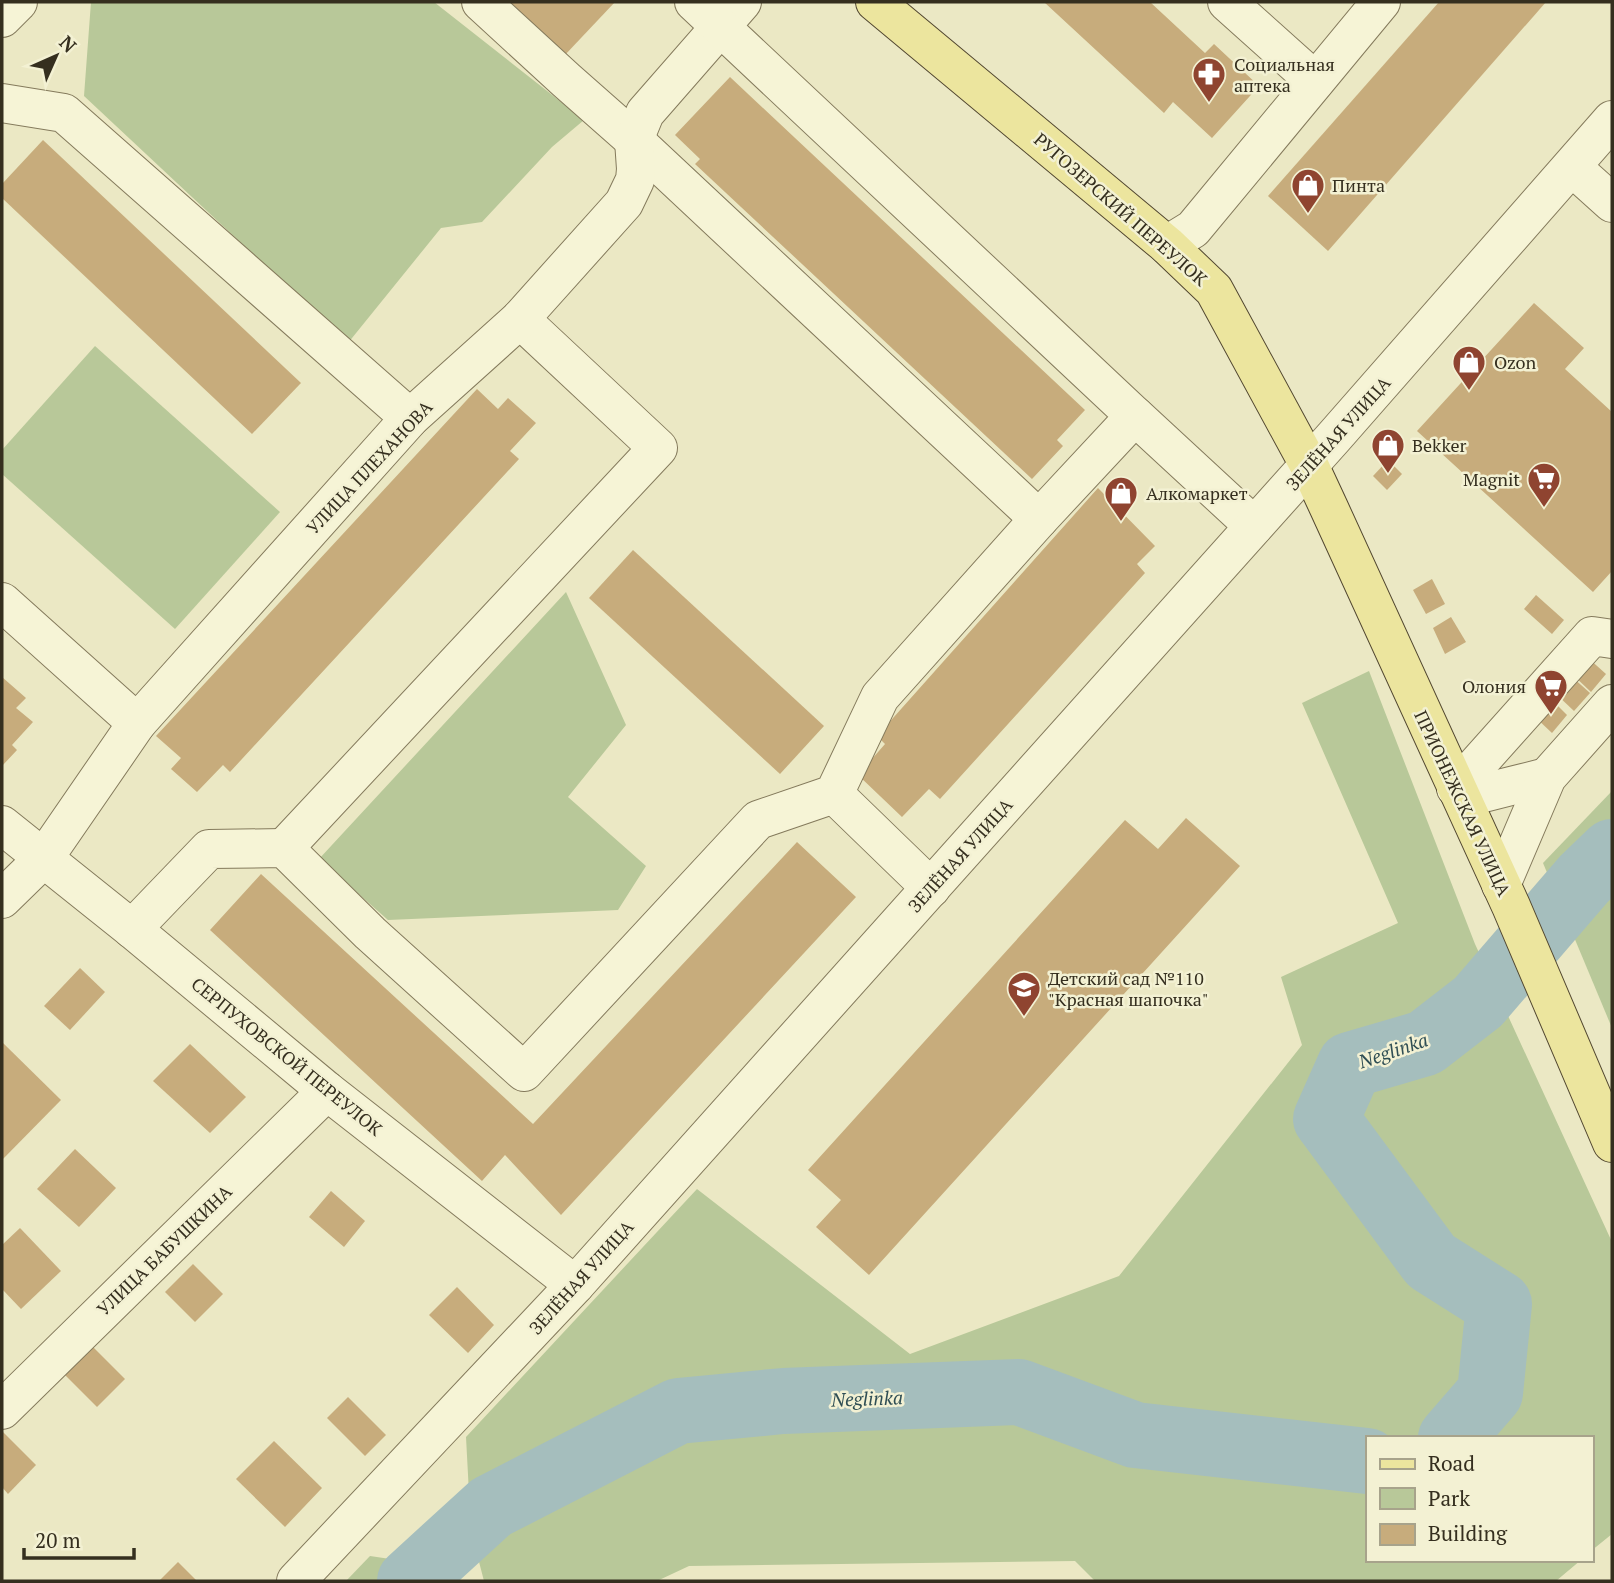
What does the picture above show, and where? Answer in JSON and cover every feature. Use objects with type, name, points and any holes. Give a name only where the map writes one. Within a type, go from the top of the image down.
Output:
[{"type":"main road","name":"РУГОЗЕРСКИЙ ПЕРЕУЛОК","points":[[875,2],[1167,245],[1214,290],[1309,465]]},
{"type":"main road","name":"ПРИОНЕЖСКАЯ УЛИЦА","points":[[1309,465],[1506,896],[1612,1143]]},
{"type":"street","points":[[2,18],[18,2]]},
{"type":"street","points":[[481,2],[634,140],[1039,519]]},
{"type":"street","points":[[1227,2],[1315,81]]},
{"type":"street","points":[[1167,245],[1193,229],[1381,2]]},
{"type":"street","points":[[719,10],[1135,416],[1254,526]]},
{"type":"street","name":"УЛИЦА ПЛЕХАНОВА","points":[[2,898],[44,858],[137,723],[410,418],[520,319],[624,203],[635,180],[634,140],[645,113],[719,10]]},
{"type":"street","points":[[2,103],[65,113],[410,418]]},
{"type":"street","name":"ЗЕЛЁНАЯ УЛИЦА","points":[[296,1581],[575,1285],[1309,465],[1612,120]]},
{"type":"street","points":[[1572,167],[1612,203]]},
{"type":"street","points":[[284,848],[658,448],[520,319]]},
{"type":"street","points":[[132,929],[209,849],[284,848],[370,933],[524,1072],[758,820],[834,794],[880,697],[1135,416]]},
{"type":"street","points":[[2,602],[137,723]]},
{"type":"street","points":[[1455,788],[1592,636],[1612,639]]},
{"type":"street","points":[[1506,896],[1548,777],[1612,704]]},
{"type":"street","points":[[1455,788],[1483,793],[1548,777]]},
{"type":"street","points":[[834,794],[931,888]]},
{"type":"street","name":"СЕРПУХОВСКОЙ ПЕРЕУЛОК","points":[[2,825],[327,1091],[575,1285]]},
{"type":"street","name":"УЛИЦА БАБУШКИНА","points":[[2,1410],[327,1091]]},
{"type":"green space","points":[[91,2],[434,2],[584,120],[552,147],[482,222],[441,228],[348,343],[84,96]]},
{"type":"green space","points":[[95,346],[280,512],[175,629],[2,474],[2,450]]},
{"type":"green space","points":[[566,592],[626,725],[568,797],[646,866],[618,910],[388,920],[319,859]]},
{"type":"green space","points":[[1369,671],[1475,944],[1612,1242],[1612,1534],[1593,1549],[1593,1436],[1366,1436],[1366,1562],[1579,1562],[1556,1581],[1095,1581],[1075,1561],[689,1566],[657,1581],[484,1581],[471,1531],[466,1437],[697,1189],[910,1354],[1119,1276],[1302,1045],[1281,977],[1398,923],[1302,703]]},
{"type":"green space","points":[[1612,791],[1612,1028],[1543,863]]},
{"type":"green space","points":[[370,1556],[397,1560],[405,1581],[346,1581]]},
{"type":"building","points":[[506,2],[615,2],[564,56]]},
{"type":"building","points":[[1044,2],[1150,2],[1205,53],[1214,44],[1259,86],[1212,138],[1173,102],[1164,113]]},
{"type":"building","points":[[1439,2],[1546,2],[1328,251],[1268,196]]},
{"type":"building","points":[[730,77],[1085,410],[1057,440],[1063,446],[1032,479],[695,164],[700,159],[675,135]]},
{"type":"building","points":[[43,140],[301,383],[252,434],[2,198],[2,184]]},
{"type":"building","points":[[1534,303],[1584,348],[1565,369],[1612,412],[1612,571],[1593,592],[1417,431]]},
{"type":"building","points":[[477,389],[498,409],[508,398],[536,423],[510,451],[519,459],[230,772],[223,765],[197,792],[171,769],[181,758],[156,736]]},
{"type":"building","name":"Bekker","points":[[1388,460],[1402,474],[1387,490],[1373,476]]},
{"type":"building","points":[[1098,488],[1155,546],[1137,564],[1145,573],[940,799],[929,789],[902,817],[858,775],[885,744],[877,736]]},
{"type":"building","points":[[633,550],[824,726],[780,774],[589,598]]},
{"type":"building","points":[[1432,579],[1445,604],[1426,614],[1413,590]]},
{"type":"building","points":[[1536,595],[1564,620],[1552,634],[1524,609]]},
{"type":"building","points":[[1451,617],[1466,642],[1445,654],[1433,628]]},
{"type":"building","points":[[1587,657],[1606,674],[1591,692],[1572,674]]},
{"type":"building","points":[[1571,676],[1590,693],[1574,711],[1555,693]]},
{"type":"building","points":[[2,677],[26,698],[16,708],[33,722],[12,745],[17,750],[2,766]]},
{"type":"building","name":"Олония","points":[[1550,698],[1567,715],[1552,733],[1534,716]]},
{"type":"building","name":"Детский сад №110 \"Красная шапочка\"","points":[[1186,818],[1240,866],[869,1275],[816,1227],[841,1200],[808,1170],[1125,820],[1158,849]]},
{"type":"building","points":[[797,842],[856,897],[561,1215],[505,1155],[482,1181],[210,930],[261,874],[533,1124]]},
{"type":"building","points":[[80,968],[105,992],[70,1030],[44,1006]]},
{"type":"building","points":[[2,1042],[61,1100],[2,1160]]},
{"type":"building","points":[[190,1044],[246,1097],[210,1133],[153,1081]]},
{"type":"building","points":[[75,1149],[116,1188],[79,1227],[37,1189]]},
{"type":"building","points":[[331,1191],[365,1221],[344,1247],[309,1217]]},
{"type":"building","points":[[20,1228],[61,1271],[21,1309],[2,1289],[2,1245]]},
{"type":"building","points":[[193,1264],[223,1294],[195,1322],[165,1292]]},
{"type":"building","points":[[457,1287],[494,1325],[468,1353],[429,1315]]},
{"type":"building","points":[[90,1344],[125,1379],[97,1407],[62,1372]]},
{"type":"building","points":[[348,1397],[386,1435],[365,1456],[327,1418]]},
{"type":"building","points":[[2,1431],[36,1465],[8,1494],[2,1487]]},
{"type":"building","points":[[274,1441],[322,1488],[285,1527],[236,1479]]},
{"type":"building","points":[[178,1562],[197,1581],[159,1581]]},
{"type":"waterway","name":"Neglinka","points":[[1453,1436],[1490,1393],[1499,1304],[1431,1261],[1326,1119],[1350,1065],[1425,1043],[1478,1002],[1584,879],[1612,852]]},
{"type":"waterway","name":"Neglinka","points":[[410,1581],[491,1507],[678,1411],[783,1401],[1019,1392],[1135,1435],[1366,1461]]},
{"type":"place","name":"Социальная аптека","points":[[1209,104]]},
{"type":"place","name":"Пинта","points":[[1308,215]]},
{"type":"place","name":"Ozon","points":[[1469,392]]},
{"type":"place","name":"Bekker","points":[[1388,475]]},
{"type":"place","name":"Magnit","points":[[1544,509]]},
{"type":"place","name":"Алкомаркет","points":[[1121,523]]},
{"type":"place","name":"Олония","points":[[1551,716]]},
{"type":"place","name":"Детский сад №110 \"Красная шапочка\"","points":[[1024,1018]]}]
